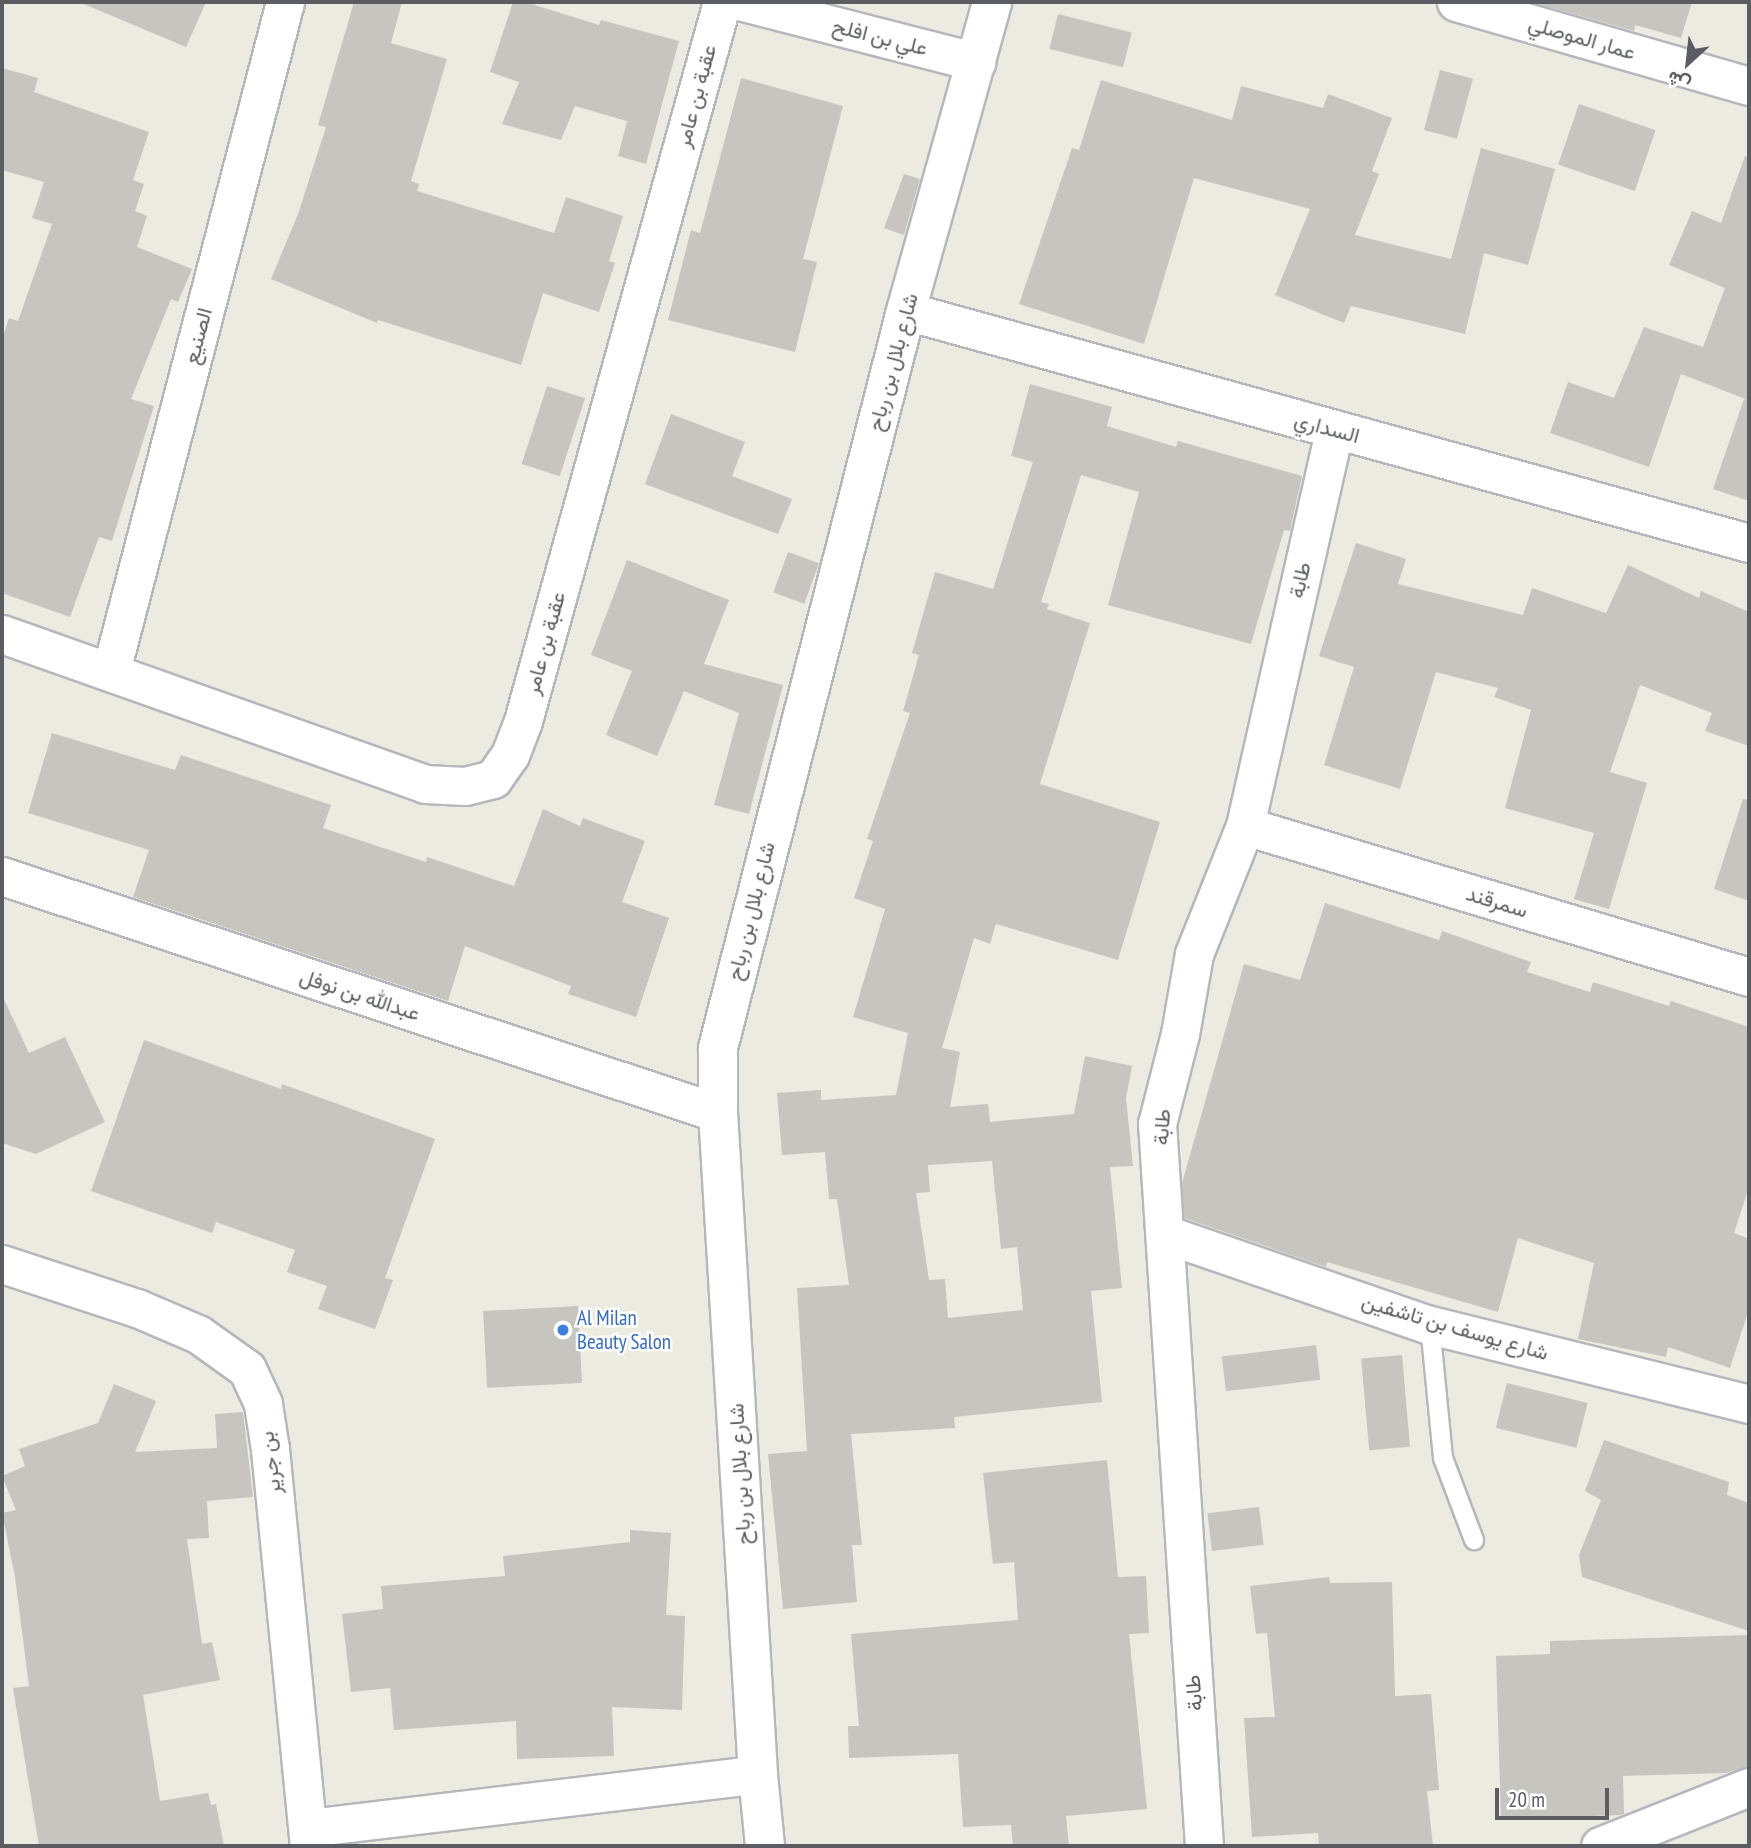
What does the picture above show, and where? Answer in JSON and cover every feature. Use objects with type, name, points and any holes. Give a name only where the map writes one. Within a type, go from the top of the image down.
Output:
[{"type":"street","name":"الصنيع","points":[[111,671],[285,2]]},
{"type":"street","name":"عقبة بن عامر","points":[[2,634],[425,784],[465,786],[493,779],[510,755],[523,721],[722,2]]},
{"type":"street","name":"علي بن افلح","points":[[743,2],[976,62]]},
{"type":"street","name":"شارع بلال بن رباح","points":[[765,1846],[758,1774],[718,1113],[718,1048],[906,311],[992,2]]},
{"type":"street","name":"عمار الموصلي","points":[[1456,2],[1749,86]]},
{"type":"street","name":"السداري","points":[[906,311],[1749,543]]},
{"type":"street","name":"طابة","points":[[1204,1846],[1157,1124],[1180,1034],[1194,954],[1245,827],[1334,430]]},
{"type":"street","name":"سمرقند","points":[[1245,827],[1749,977]]},
{"type":"street","name":"عبدالله بن نوفل","points":[[2,876],[718,1113]]},
{"type":"street","name":"شارع يوسف بن تاشفين","points":[[1165,1234],[1430,1325],[1749,1404]]},
{"type":"street","name":"بن جرير","points":[[2,1264],[149,1313],[198,1334],[247,1369],[263,1404],[270,1448],[309,1837],[758,1774]]},
{"type":"street","points":[[1601,1846],[1749,1787]]},
{"type":"lane","points":[[1430,1325],[1443,1458],[1474,1540]]},
{"type":"building","points":[[79,2],[206,2],[186,47]]},
{"type":"building","points":[[354,2],[402,2],[391,43],[447,59],[411,181],[419,184],[417,191],[554,233],[566,197],[623,216],[609,261],[615,263],[599,312],[543,293],[521,365],[378,320],[377,323],[271,279],[298,214],[326,127],[318,125]]},
{"type":"building","points":[[513,2],[525,2],[599,25],[601,20],[679,41],[646,164],[618,156],[627,121],[575,106],[561,140],[502,124],[519,82],[490,72]]},
{"type":"building","points":[[1531,2],[1692,2],[1681,38],[1635,25],[1634,31]]},
{"type":"building","points":[[1058,14],[1132,32],[1123,67],[1049,49]]},
{"type":"building","points":[[2,68],[38,78],[34,92],[149,132],[133,180],[144,184],[135,211],[147,216],[137,247],[192,269],[178,302],[171,299],[131,399],[154,406],[112,541],[99,537],[70,617],[2,593],[2,340],[9,318],[18,321],[52,224],[32,218],[44,182],[2,170]]},
{"type":"building","points":[[1440,70],[1473,79],[1457,139],[1424,130]]},
{"type":"building","points":[[741,78],[843,106],[803,259],[817,262],[795,352],[668,320],[691,230],[700,233]]},
{"type":"building","points":[[1101,80],[1232,120],[1241,86],[1323,108],[1328,94],[1392,118],[1372,171],[1379,174],[1355,235],[1451,259],[1481,148],[1555,169],[1528,265],[1484,253],[1465,334],[1351,306],[1344,323],[1275,295],[1310,209],[1194,178],[1144,344],[1019,304],[1072,148],[1079,150]]},
{"type":"building","points":[[1579,104],[1656,130],[1635,191],[1558,165]]},
{"type":"building","points":[[1745,156],[1749,157],[1749,501],[1713,489],[1744,399],[1748,400],[1681,374],[1649,467],[1550,433],[1568,382],[1614,398],[1644,327],[1703,347],[1725,288],[1669,265],[1692,211],[1721,223]]},
{"type":"building","points":[[904,174],[920,179],[904,235],[884,228]]},
{"type":"building","points":[[1030,384],[1112,407],[1107,426],[1176,447],[1178,441],[1302,476],[1290,531],[1284,530],[1251,644],[1108,605],[1139,492],[1081,475],[1041,602],[1049,604],[1047,609],[1090,623],[1040,784],[1160,822],[1118,960],[996,924],[990,944],[974,938],[942,1048],[960,1052],[950,1107],[988,1104],[990,1122],[1074,1114],[1085,1056],[1132,1066],[1126,1098],[1133,1166],[1110,1167],[1122,1288],[1091,1291],[1102,1402],[954,1417],[955,1428],[851,1434],[862,1545],[852,1545],[857,1602],[783,1609],[768,1454],[807,1451],[797,1288],[849,1285],[837,1199],[829,1199],[825,1152],[782,1155],[777,1093],[821,1090],[821,1100],[896,1095],[908,1033],[853,1017],[885,909],[854,898],[873,841],[867,839],[910,713],[903,711],[919,655],[912,653],[935,572],[993,589],[1033,462],[1011,456]],"holes":[[[992,1161],[1001,1249],[1017,1247],[1023,1310],[948,1318],[945,1279],[929,1280],[916,1193],[930,1192],[928,1165]]]},
{"type":"building","points":[[547,386],[585,398],[560,476],[522,464]]},
{"type":"building","points":[[671,414],[745,442],[732,476],[792,499],[778,534],[645,484]]},
{"type":"building","points":[[1356,543],[1406,559],[1398,584],[1523,615],[1532,588],[1606,613],[1628,565],[1699,598],[1701,591],[1749,612],[1749,746],[1705,731],[1712,713],[1640,685],[1610,772],[1647,783],[1609,909],[1574,899],[1594,833],[1505,808],[1531,710],[1494,697],[1498,688],[1436,672],[1400,789],[1324,765],[1354,667],[1319,656]]},
{"type":"building","points":[[788,552],[819,563],[804,604],[773,592]]},
{"type":"building","points":[[627,560],[729,600],[704,664],[783,685],[749,814],[714,805],[739,713],[684,691],[657,756],[606,735],[632,671],[591,655]]},
{"type":"building","points":[[52,733],[175,770],[181,755],[331,805],[323,828],[426,862],[427,857],[514,886],[543,809],[580,826],[583,818],[645,841],[622,902],[669,918],[636,1017],[568,994],[571,986],[465,946],[448,1001],[133,897],[149,850],[28,813]]},
{"type":"building","points":[[1743,799],[1749,800],[1749,901],[1714,889]]},
{"type":"building","points":[[1325,903],[1439,940],[1442,931],[1531,962],[1527,972],[1590,992],[1593,982],[1669,1006],[1671,1001],[1749,1027],[1749,1187],[1734,1233],[1749,1239],[1749,1309],[1730,1368],[1668,1347],[1666,1357],[1578,1339],[1594,1263],[1518,1238],[1498,1312],[1327,1262],[1326,1267],[1184,1218],[1182,1183],[1244,964],[1300,980]]},
{"type":"building","points":[[2,995],[29,1053],[65,1037],[105,1122],[36,1154],[2,1143]]},
{"type":"building","points":[[144,1040],[281,1089],[282,1084],[435,1139],[385,1278],[393,1280],[375,1329],[318,1309],[327,1286],[287,1272],[295,1250],[216,1222],[212,1233],[91,1191]]},
{"type":"building","points":[[578,1306],[582,1383],[487,1388],[483,1311]]},
{"type":"building","points":[[1316,1345],[1320,1380],[1226,1391],[1222,1357]]},
{"type":"building","points":[[1402,1355],[1410,1447],[1369,1450],[1361,1359]]},
{"type":"building","points":[[1507,1383],[1588,1403],[1576,1448],[1496,1428]]},
{"type":"building","points":[[114,1384],[156,1401],[135,1452],[217,1448],[215,1414],[243,1412],[253,1497],[207,1501],[209,1538],[187,1539],[202,1644],[212,1642],[220,1680],[143,1695],[160,1801],[208,1793],[211,1805],[216,1804],[224,1846],[39,1846],[13,1688],[29,1686],[15,1577],[2,1513],[16,1510],[2,1476],[25,1466],[19,1449],[98,1423]]},
{"type":"building","points":[[1604,1440],[1729,1482],[1727,1495],[1749,1503],[1749,1631],[1582,1577],[1579,1555],[1601,1500],[1585,1491]]},
{"type":"building","points":[[1107,1460],[1118,1577],[1146,1576],[1149,1633],[1129,1634],[1147,1809],[1066,1816],[1069,1846],[1013,1846],[1011,1825],[963,1827],[958,1754],[849,1758],[848,1726],[859,1726],[851,1634],[1018,1620],[1014,1562],[993,1564],[983,1473]]},
{"type":"building","points":[[1259,1507],[1264,1545],[1212,1551],[1207,1513]]},
{"type":"building","points":[[630,1530],[671,1533],[666,1615],[685,1616],[682,1710],[612,1707],[614,1756],[517,1759],[516,1721],[394,1730],[390,1688],[351,1692],[342,1614],[383,1609],[381,1586],[505,1576],[503,1556],[630,1542]]},
{"type":"building","points":[[1329,1577],[1330,1583],[1392,1582],[1395,1696],[1431,1694],[1439,1790],[1427,1791],[1433,1846],[1319,1846],[1318,1833],[1252,1837],[1244,1718],[1275,1717],[1267,1633],[1256,1634],[1250,1586]]},
{"type":"building","points":[[1749,1635],[1749,1766],[1726,1773],[1623,1776],[1624,1814],[1620,1815],[1501,1819],[1496,1656],[1550,1654],[1550,1641]]},
{"type":"place","name":"Al Milan Beauty Salon","points":[[563,1330]]}]
